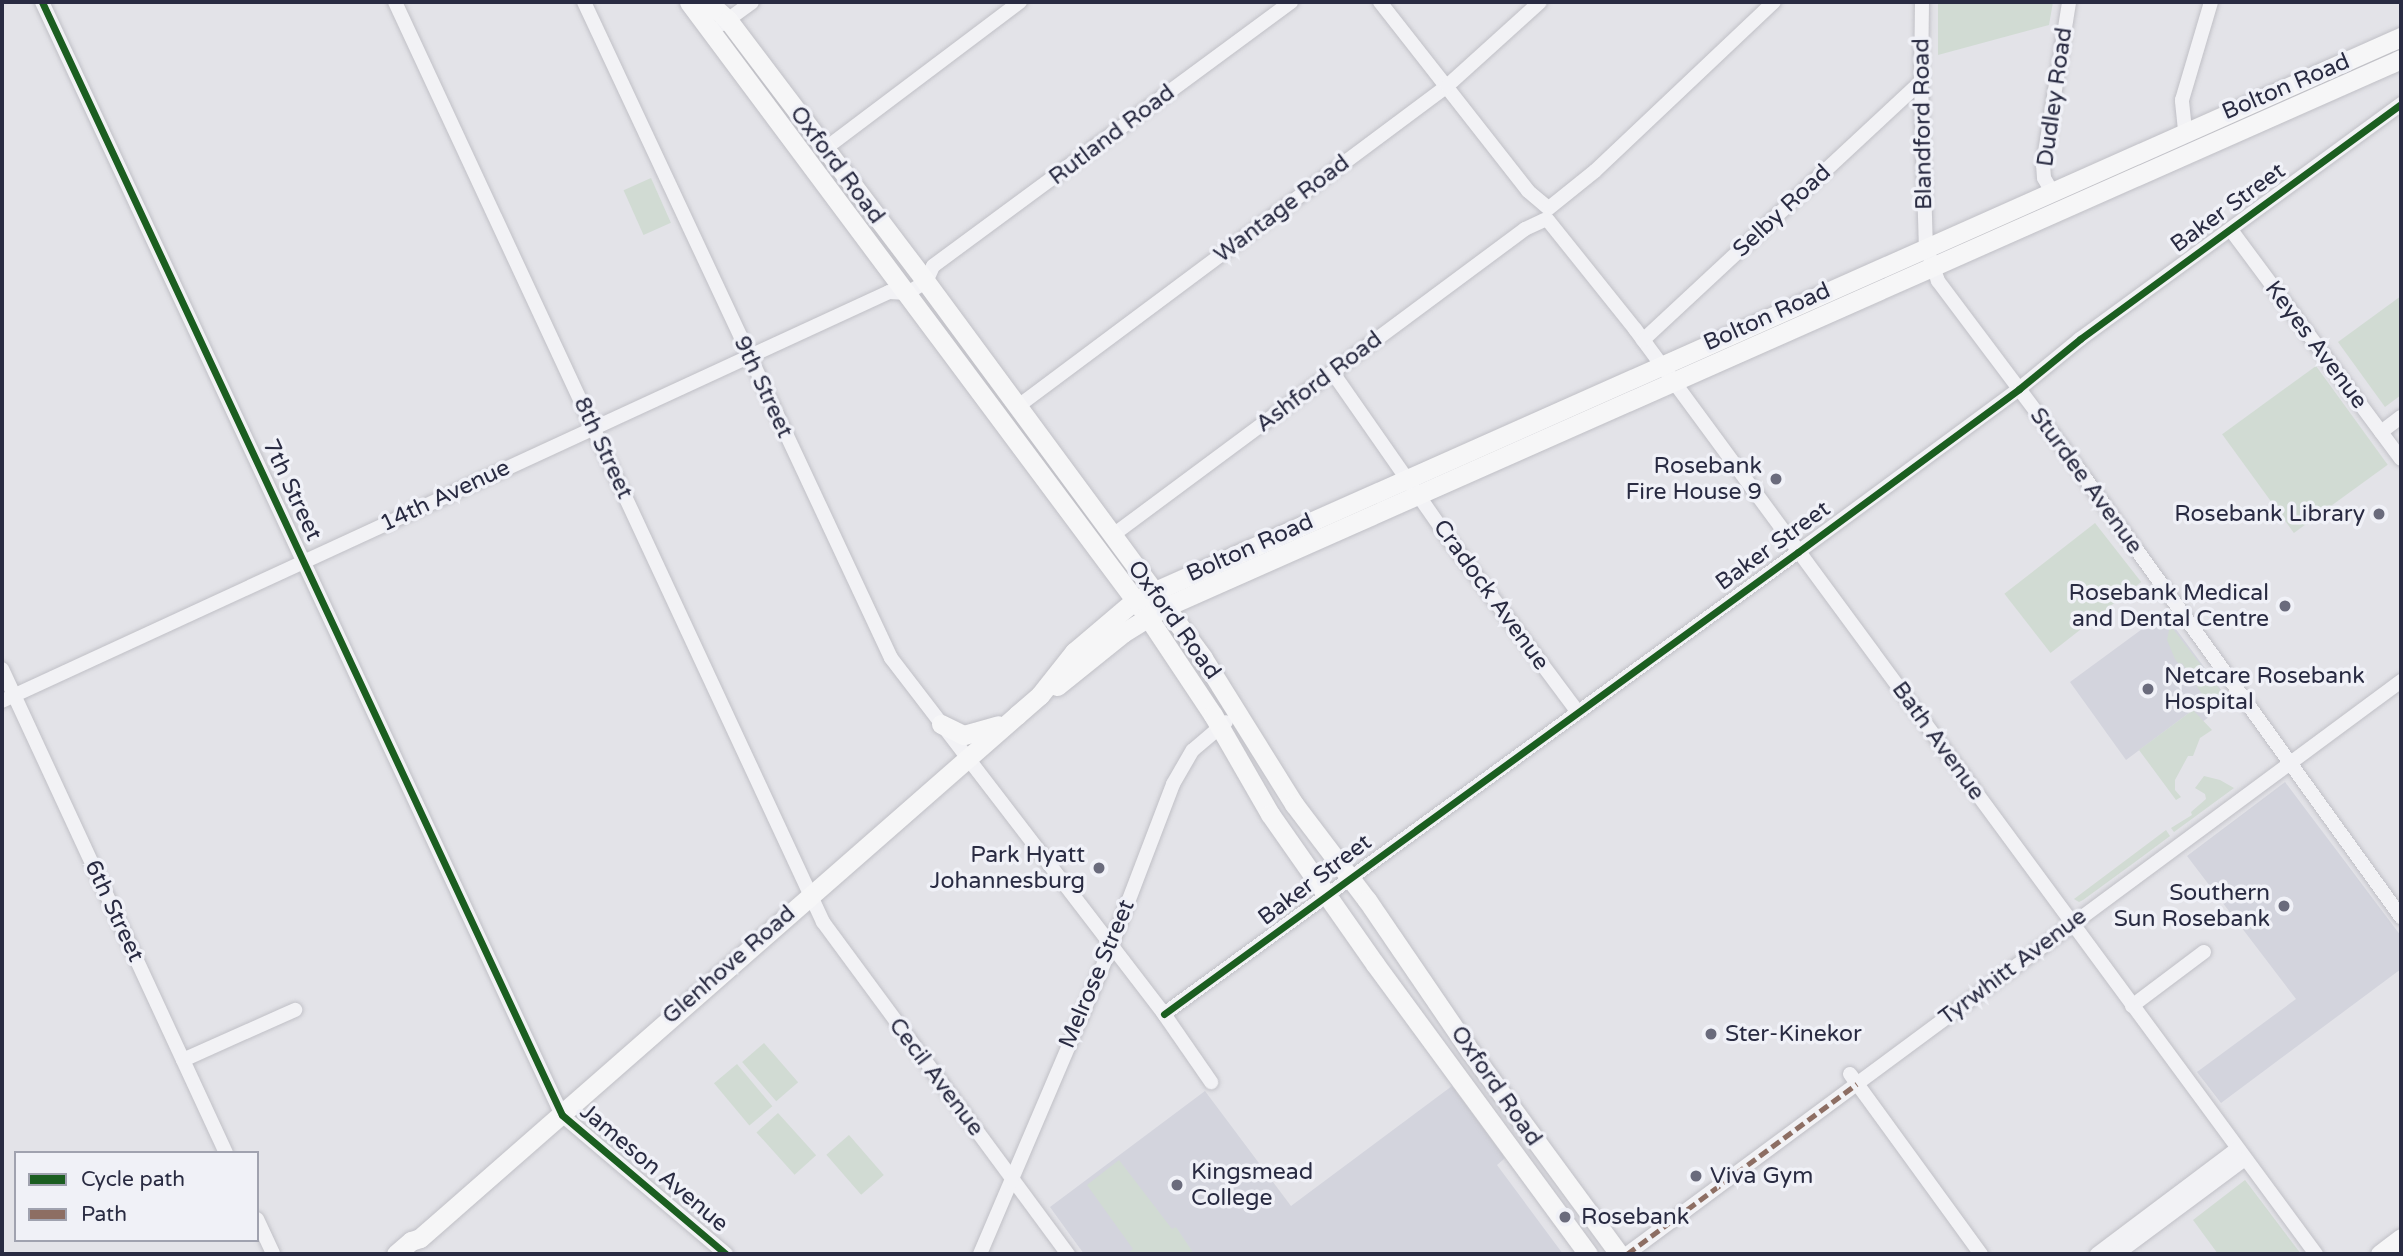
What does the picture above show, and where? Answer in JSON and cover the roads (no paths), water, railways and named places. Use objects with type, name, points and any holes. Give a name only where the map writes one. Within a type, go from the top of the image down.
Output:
[{"type":"main road","name":"Oxford Road","points":[[689,2],[720,26]]},
{"type":"main road","name":"Oxford Road","points":[[708,2],[720,26],[820,152],[924,271],[1017,407],[1113,535],[1143,595],[1147,616],[1220,726],[1270,814],[1375,964],[1588,1254]]},
{"type":"main road","name":"Bolton Road","points":[[1147,616],[1660,365],[2185,130],[2401,37]]},
{"type":"main road","name":"Bolton Road","points":[[1143,595],[1672,382],[2401,59]]},
{"type":"main road","name":"Oxford Road","points":[[820,152],[897,288],[1143,595],[1165,607],[1239,713],[1294,804],[1350,878],[1507,1102],[1617,1252]]},
{"type":"main road","name":"Glenhove Road","points":[[408,1254],[420,1238],[1040,695],[1074,652],[1143,595]]},
{"type":"main road","name":"Glenhove Road","points":[[1040,695],[1052,690],[1097,652],[1147,616]]},
{"type":"main road","points":[[1097,652],[1124,636],[1136,633],[1151,641],[1185,673]]},
{"type":"main road","points":[[941,724],[956,733],[970,734],[1017,715]]},
{"type":"main road","name":"Glenhove Road","points":[[396,1254],[411,1241],[420,1238]]},
{"type":"main road","points":[[2380,1254],[2401,1238]]},
{"type":"street","name":"7th Street","points":[[42,2],[506,995]]},
{"type":"street","name":"8th Street","points":[[395,2],[810,895]]},
{"type":"street","name":"9th Street","points":[[584,2],[891,658],[1164,1014],[1211,1082]]},
{"type":"street","points":[[720,26],[752,2]]},
{"type":"street","points":[[820,152],[1020,2]]},
{"type":"street","name":"Rutland Road","points":[[897,288],[924,271],[1291,2]]},
{"type":"street","name":"Bath Avenue","points":[[1380,2],[1643,340],[2316,1254]]},
{"type":"street","name":"Wantage Road","points":[[1017,407],[1447,86],[1540,2]]},
{"type":"street","name":"Ashford Road","points":[[1113,535],[1547,215],[1774,2]]},
{"type":"street","name":"Blandford Road","points":[[1922,2],[1921,82],[1926,246]]},
{"type":"street","name":"Dudley Road","points":[[2051,190],[2043,178],[2043,164],[2069,2]]},
{"type":"street","points":[[2185,130],[2182,100],[2211,2]]},
{"type":"street","name":"Selby Road","points":[[1643,340],[1921,82]]},
{"type":"street","name":"Baker Street","points":[[1164,1014],[1798,552],[2019,389],[2080,339],[2401,104]]},
{"type":"street","name":"Keyes Avenue","points":[[2231,230],[2401,459]]},
{"type":"street","name":"Sturdee Avenue","points":[[1926,246],[1938,281],[2401,917]]},
{"type":"street","name":"14th Avenue","points":[[8,699],[897,288]]},
{"type":"street","name":"Cradock Avenue","points":[[1333,373],[1577,711]]},
{"type":"street","points":[[2381,432],[2401,417]]},
{"type":"street","name":"6th Street","points":[[2,669],[8,699],[225,1151]]},
{"type":"street","name":"Tyrwhitt Avenue","points":[[1617,1252],[2401,681]]},
{"type":"street","name":"Melrose Street","points":[[980,1254],[1111,944],[1173,783],[1193,750],[1239,713]]},
{"type":"street","name":"Cecil Avenue","points":[[810,895],[841,950],[1068,1254]]},
{"type":"street","points":[[2132,1006],[2204,952]]},
{"type":"street","name":"Jameson Avenue","points":[[506,995],[562,1115],[726,1254]]},
{"type":"street","points":[[183,1060],[295,1010]]},
{"type":"street","points":[[1854,1079],[1981,1254]]},
{"type":"street","points":[[2097,1254],[2126,1240],[2241,1154]]},
{"type":"street","points":[[259,1223],[273,1254]]},
{"type":"street","points":[[2117,1254],[2126,1240]]},
{"type":"place","name":"Rosebank Fire House 9","points":[[1776,479]]},
{"type":"place","name":"Rosebank Library","points":[[2379,514]]},
{"type":"place","name":"Rosebank Medical and Dental Centre","points":[[2285,606]]},
{"type":"place","name":"Netcare Rosebank Hospital","points":[[2148,689]]},
{"type":"place","name":"Park Hyatt Johannesburg","points":[[1099,868]]},
{"type":"place","name":"Southern Sun Rosebank","points":[[2284,906]]},
{"type":"place","name":"Ster-Kinekor","points":[[1711,1034]]},
{"type":"place","name":"Viva Gym","points":[[1696,1176]]},
{"type":"place","name":"Kingsmead College","points":[[1177,1185]]},
{"type":"place","name":"Rosebank","points":[[1565,1217]]}]
